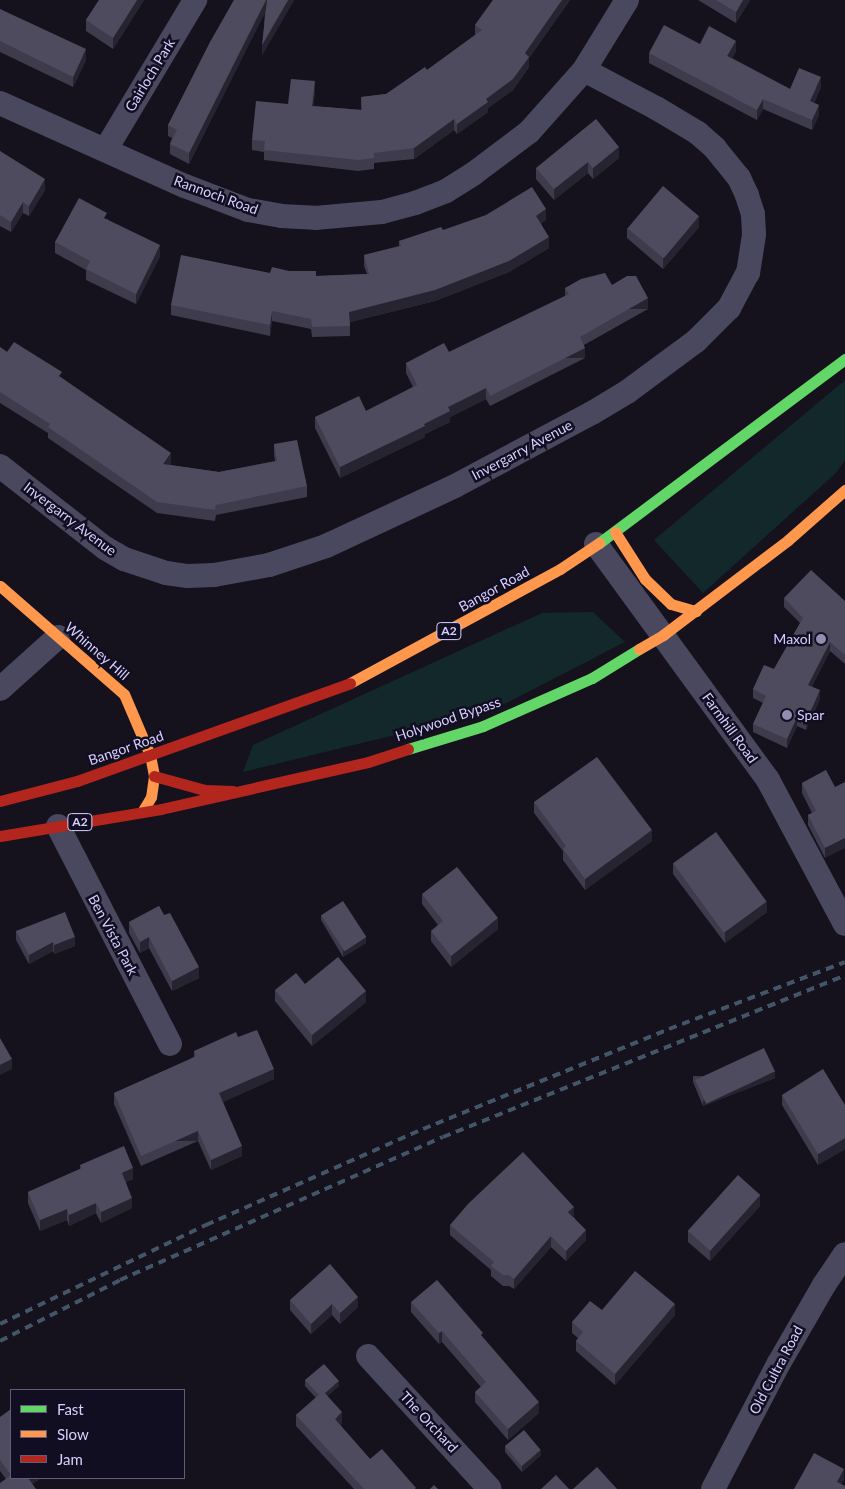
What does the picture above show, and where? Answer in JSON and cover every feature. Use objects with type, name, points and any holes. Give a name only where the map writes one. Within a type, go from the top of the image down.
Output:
[{"type":"main road","name":"Bangor Road","points":[[0,801],[77,781],[351,683],[560,569],[605,538],[845,359]]},
{"type":"main road","name":"Holywood Bypass","points":[[0,836],[142,812],[368,762],[483,726],[592,678],[663,634],[788,540],[845,490]]},
{"type":"main road","points":[[605,538],[671,604],[696,611]]},
{"type":"main road","name":"Whinney Hill","points":[[0,586],[124,694],[150,756],[154,776],[151,797],[142,812]]},
{"type":"main road","points":[[154,776],[206,790],[237,791]]},
{"type":"street","name":"Gairloch Park","points":[[106,149],[195,0]]},
{"type":"street","name":"Rannoch Road","points":[[0,104],[106,149],[185,186],[248,210],[281,216],[315,218],[382,212],[415,204],[446,191],[473,174],[529,132],[584,70],[627,0]]},
{"type":"street","name":"Invergarry Avenue","points":[[0,466],[105,548],[124,559],[166,573],[188,576],[214,575],[269,565],[326,546],[456,486],[592,413],[627,392],[696,340],[729,308],[748,273],[753,254],[753,214],[739,178],[728,162],[698,133],[656,108],[584,70]]},
{"type":"street","name":"Farmhill Road","points":[[605,538],[663,634],[768,780],[838,897],[845,924]]},
{"type":"street","points":[[0,689],[58,637]]},
{"type":"street","name":"Ben Vista Park","points":[[58,826],[170,1044]]},
{"type":"street","name":"Old Cultra Road","points":[[713,1489],[779,1363],[824,1285],[845,1254]]},
{"type":"street","name":"The Orchard","points":[[368,1356],[490,1489]]},
{"type":"green space","points":[[845,380],[845,460],[836,473],[703,593],[654,540]]},
{"type":"green space","points":[[593,612],[625,642],[489,712],[243,772],[253,745],[542,613]]},
{"type":"building","points":[[99,0],[137,0],[113,38],[86,20]]},
{"type":"building","points":[[234,0],[266,0],[189,153],[170,144],[177,130],[168,125],[210,42]]},
{"type":"building","points":[[267,0],[288,0],[262,45]]},
{"type":"building","points":[[493,0],[562,0],[525,53],[529,57],[513,79],[486,99],[488,102],[457,124],[454,119],[414,148],[374,153],[374,158],[358,160],[264,150],[265,141],[252,140],[256,101],[288,104],[291,79],[315,81],[312,106],[362,110],[361,97],[386,94],[425,67],[427,70],[482,30],[475,25]]},
{"type":"building","points":[[716,0],[743,0],[736,12]]},
{"type":"building","points":[[0,9],[86,49],[73,77],[0,41]]},
{"type":"building","points":[[664,25],[700,44],[709,26],[736,41],[727,56],[790,89],[799,68],[821,77],[810,101],[819,105],[812,120],[763,99],[757,110],[649,53]]},
{"type":"building","points":[[596,119],[619,147],[593,168],[588,162],[554,189],[536,168]]},
{"type":"building","points":[[0,151],[45,179],[29,206],[23,202],[11,222],[0,215]]},
{"type":"building","points":[[663,186],[699,216],[664,258],[628,228]]},
{"type":"building","points":[[532,187],[546,209],[536,216],[549,237],[509,261],[435,290],[349,312],[350,326],[312,327],[311,319],[272,311],[270,325],[171,305],[181,255],[270,273],[272,267],[289,271],[316,271],[316,276],[369,274],[364,255],[401,246],[399,241],[441,227],[443,230],[486,215]]},
{"type":"building","points":[[79,198],[107,213],[104,218],[160,245],[136,294],[86,269],[90,261],[55,242]]},
{"type":"building","points":[[605,273],[612,285],[627,276],[636,276],[648,298],[580,337],[585,348],[490,396],[486,388],[448,407],[450,411],[424,424],[425,426],[340,467],[315,417],[359,396],[366,411],[417,385],[406,363],[444,343],[449,352],[569,294],[565,288],[581,279]]},
{"type":"building","points":[[14,342],[62,372],[59,376],[171,453],[163,464],[219,472],[277,461],[274,444],[297,440],[307,486],[216,505],[215,510],[157,502],[48,427],[50,424],[0,392],[0,347],[7,352]]},
{"type":"building","points":[[811,570],[845,601],[845,655],[830,642],[808,685],[820,690],[806,721],[797,717],[787,739],[753,724],[766,696],[753,689],[764,665],[774,669],[803,618],[784,598]]},
{"type":"building","points":[[597,757],[652,830],[585,879],[563,849],[566,846],[534,802]]},
{"type":"building","points":[[826,770],[835,787],[845,782],[845,838],[825,848],[808,815],[816,811],[802,783]]},
{"type":"building","points":[[716,832],[767,902],[724,933],[673,863]]},
{"type":"building","points":[[457,867],[498,918],[451,956],[431,931],[443,921],[422,894]]},
{"type":"building","points":[[343,901],[366,937],[345,951],[321,915]]},
{"type":"building","points":[[159,906],[164,915],[170,913],[199,967],[172,981],[149,937],[140,942],[129,922]]},
{"type":"building","points":[[65,912],[75,937],[54,945],[53,942],[29,955],[16,931]]},
{"type":"building","points":[[338,957],[366,991],[312,1035],[275,990],[296,973],[305,984]]},
{"type":"building","points":[[257,1030],[274,1069],[219,1093],[242,1146],[211,1160],[198,1131],[141,1156],[114,1093],[196,1056],[194,1051],[236,1032],[238,1037]]},
{"type":"building","points":[[0,1038],[12,1059],[0,1065]]},
{"type":"building","points":[[764,1048],[775,1072],[706,1104],[695,1080]]},
{"type":"building","points":[[823,1069],[845,1105],[845,1138],[818,1154],[782,1095]]},
{"type":"building","points":[[124,1146],[133,1168],[122,1173],[132,1198],[101,1212],[96,1203],[69,1215],[67,1209],[40,1220],[28,1192],[82,1168],[80,1165]]},
{"type":"building","points":[[523,1152],[574,1207],[568,1212],[586,1230],[566,1251],[551,1236],[514,1279],[509,1275],[503,1275],[491,1266],[494,1262],[450,1225],[468,1204]]},
{"type":"building","points":[[738,1175],[760,1195],[710,1251],[688,1231]]},
{"type":"building","points":[[330,1264],[358,1297],[340,1313],[332,1304],[311,1324],[290,1300]]},
{"type":"building","points":[[635,1271],[675,1304],[615,1374],[576,1341],[583,1332],[572,1322],[590,1301],[602,1310]]},
{"type":"building","points":[[437,1280],[483,1333],[481,1335],[539,1402],[508,1429],[475,1392],[486,1382],[442,1331],[439,1333],[411,1302]]},
{"type":"building","points":[[324,1364],[339,1381],[325,1393],[323,1391],[319,1395],[305,1380]]},
{"type":"building","points":[[323,1391],[342,1412],[335,1419],[370,1459],[382,1449],[416,1488],[364,1489],[296,1415]]},
{"type":"building","points":[[10,1410],[10,1474],[0,1460],[0,1417]]},
{"type":"building","points":[[524,1430],[541,1450],[522,1466],[505,1446]]},
{"type":"building","points":[[814,1453],[844,1469],[837,1482],[845,1486],[845,1489],[794,1489]]},
{"type":"building","points":[[597,1467],[617,1489],[573,1489]]},
{"type":"building","points":[[556,1475],[569,1489],[541,1489]]},
{"type":"building","points":[[10,1476],[10,1479],[29,1479],[36,1489],[0,1489],[0,1483]]},
{"type":"building","points":[[434,1485],[438,1489],[430,1489]]},
{"type":"railway","points":[[0,1324],[206,1225],[423,1129],[669,1029],[845,962]]},
{"type":"railway","points":[[0,1341],[120,1280],[443,1137],[845,975]]},
{"type":"traffic: fast","points":[[599,543],[845,359]]},
{"type":"traffic: fast","points":[[408,749],[483,726],[592,678],[639,649]]},
{"type":"traffic: slow","points":[[639,649],[663,635],[788,540],[845,490]]},
{"type":"traffic: slow","points":[[615,532],[645,579],[671,604],[696,611]]},
{"type":"traffic: slow","points":[[350,683],[560,569],[599,543]]},
{"type":"traffic: slow","points":[[0,586],[124,694],[150,755],[154,776],[151,797],[142,812]]},
{"type":"traffic: jam","points":[[0,801],[77,781],[350,683]]},
{"type":"traffic: jam","points":[[0,836],[161,809],[368,762],[408,749]]},
{"type":"traffic: jam","points":[[154,776],[205,790],[233,791]]},
{"type":"place","name":"Maxol","points":[[821,639]]},
{"type":"place","name":"Spar","points":[[787,715]]}]
